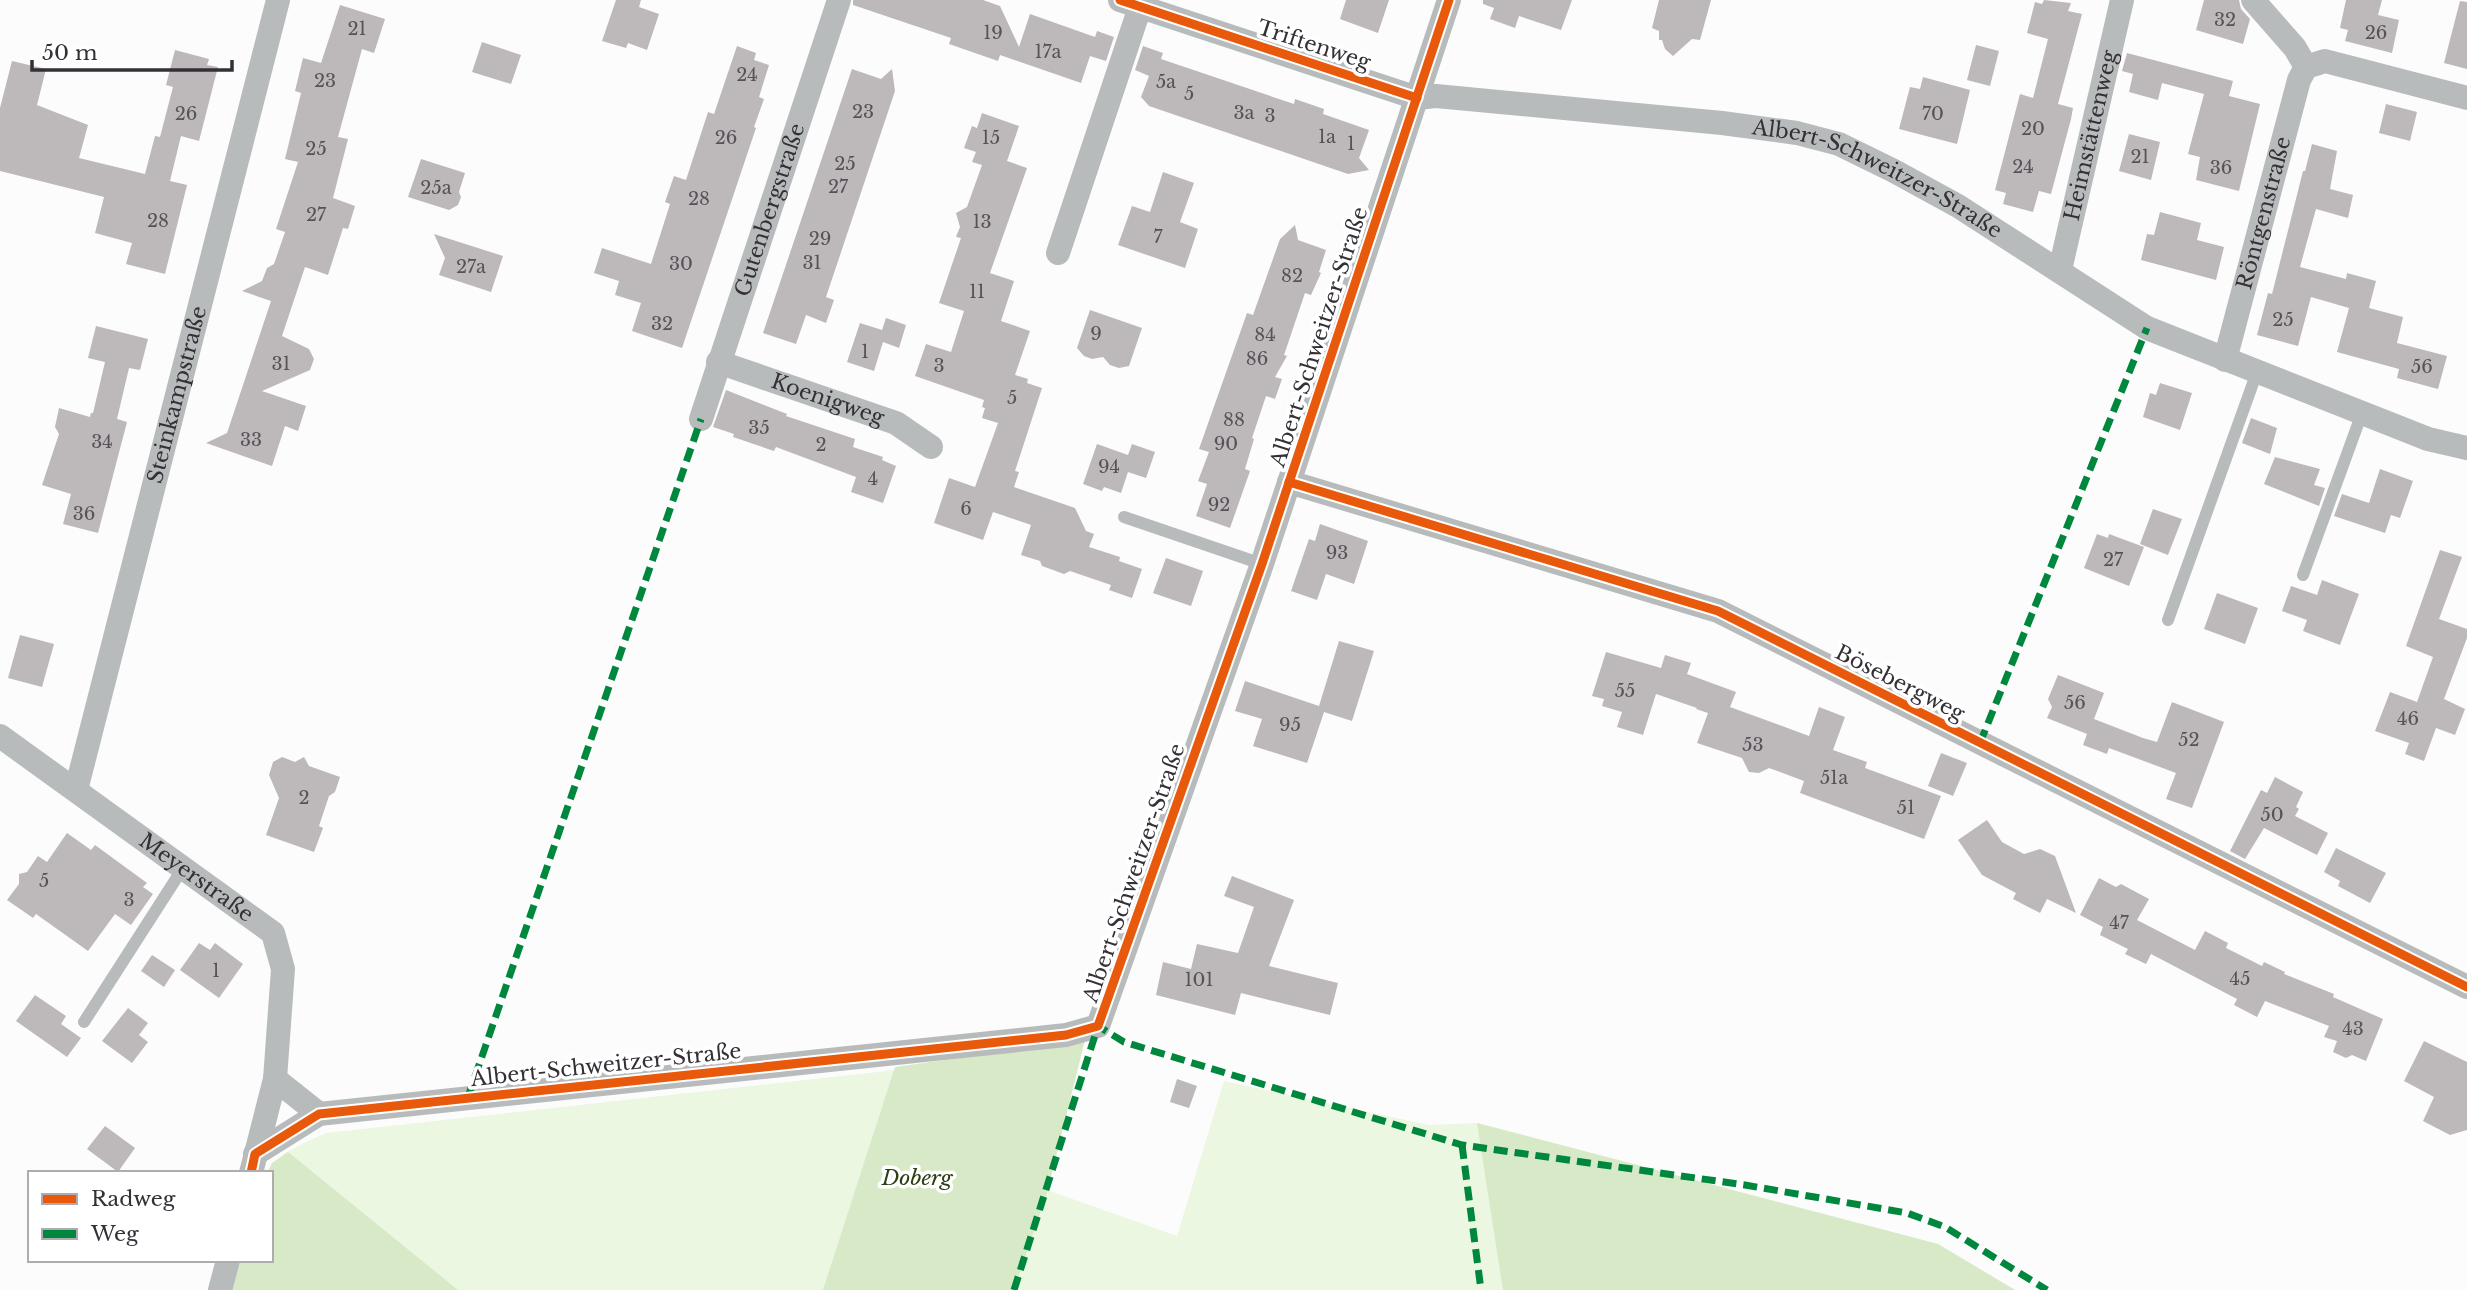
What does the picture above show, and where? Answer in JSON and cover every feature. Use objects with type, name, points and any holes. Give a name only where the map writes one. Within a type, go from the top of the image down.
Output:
[{"type":"street","name":"Steinkampstraße","points":[[76,790],[278,0]]},
{"type":"street","name":"Gutenbergstraße","points":[[701,419],[839,0]]},
{"type":"street","points":[[1416,97],[1449,0]]},
{"type":"street","name":"Heimstättenweg","points":[[2060,270],[2122,0]]},
{"type":"street","points":[[2253,0],[2295,48],[2306,67],[2325,61],[2467,98]]},
{"type":"street","name":"Triftenweg","points":[[1058,253],[1130,4],[1416,97]]},
{"type":"street","name":"Röntgenstraße","points":[[2225,360],[2299,80],[2306,67]]},
{"type":"street","name":"Albert-Schweitzer-Straße","points":[[253,1164],[320,1114],[1066,1035],[1098,1026],[1262,564],[1416,97],[1436,96],[1721,123],[1797,133],[1839,144],[1958,206],[2147,328],[2428,439],[2467,448]]},
{"type":"street","name":"Koenigweg","points":[[718,362],[896,423],[931,447]]},
{"type":"street","name":"Bösebergweg","points":[[1289,482],[1718,611],[2467,987]]},
{"type":"street","name":"Meyerstraße","points":[[0,736],[273,933],[284,969],[275,1079],[253,1164]]},
{"type":"street","points":[[275,1079],[320,1114]]},
{"type":"street","points":[[220,1290],[227,1262]]},
{"type":"lane","points":[[2168,620],[2257,372]]},
{"type":"lane","points":[[2303,575],[2362,413]]},
{"type":"lane","points":[[1124,517],[1262,564]]},
{"type":"lane","points":[[84,1022],[183,868]]},
{"type":"green space","points":[[1085,1040],[1047,1193],[1014,1290],[823,1290],[895,1067]]},
{"type":"green space","name":"Doberg","points":[[1068,1051],[1030,1184],[1177,1236],[1224,1081],[1429,1125],[1477,1123],[1938,1244],[2015,1290],[229,1290],[268,1262],[273,1262],[273,1171],[268,1171],[285,1154],[326,1133]]},
{"type":"green space","points":[[1477,1123],[1938,1244],[2015,1290],[1503,1290]]},
{"type":"green space","points":[[288,1152],[458,1290],[229,1290],[237,1262],[273,1262],[273,1171],[268,1171],[272,1163]]},
{"type":"building","points":[[616,0],[641,0],[639,7],[659,14],[647,50],[628,43],[626,48],[602,41]]},
{"type":"building","points":[[853,0],[983,0],[1000,6],[1019,47],[1030,14],[1095,37],[1097,31],[1114,37],[1106,61],[1090,56],[1081,83],[1000,55],[998,61],[949,44],[951,38],[853,5]]},
{"type":"building","points":[[1346,0],[1389,0],[1378,33],[1340,19]]},
{"type":"building","points":[[1483,0],[1572,0],[1561,30],[1519,16],[1515,28],[1490,19],[1494,8],[1483,4]]},
{"type":"building","points":[[1659,0],[1711,0],[1700,40],[1692,39],[1673,56],[1665,49],[1662,40],[1659,40],[1659,31],[1652,28]]},
{"type":"building","points":[[2044,0],[2071,3],[2068,11],[2082,14],[2058,104],[2073,108],[2071,119],[2051,194],[2039,191],[2033,212],[2003,204],[2006,193],[1995,190],[2020,94],[2033,98],[2048,39],[2027,33],[2035,2],[2042,4]]},
{"type":"building","points":[[2204,0],[2239,0],[2241,9],[2250,19],[2243,44],[2196,30]]},
{"type":"building","points":[[2346,0],[2382,0],[2378,15],[2399,20],[2392,53],[2345,41],[2348,30],[2340,28]]},
{"type":"building","points":[[2460,1],[2467,2],[2467,69],[2444,63]]},
{"type":"building","points":[[340,5],[385,19],[374,53],[362,49],[338,137],[348,139],[333,198],[355,206],[348,229],[343,228],[328,275],[305,267],[282,336],[309,349],[314,359],[310,370],[262,391],[306,406],[298,431],[285,426],[272,466],[206,443],[227,433],[271,301],[242,291],[262,281],[267,268],[274,264],[285,232],[276,229],[298,162],[285,159],[301,93],[295,91],[303,58],[321,63]]},
{"type":"building","points":[[482,42],[521,55],[511,84],[472,72]]},
{"type":"building","points":[[1976,45],[1999,51],[1990,86],[1967,80]]},
{"type":"building","points":[[737,46],[756,53],[754,60],[769,65],[759,97],[764,99],[682,348],[632,331],[641,303],[615,295],[619,281],[594,273],[602,248],[651,264],[670,204],[665,202],[674,176],[686,180],[708,112],[714,114]]},
{"type":"building","points":[[1143,46],[1163,53],[1161,59],[1294,104],[1295,99],[1324,109],[1323,114],[1369,130],[1359,158],[1369,170],[1348,174],[1149,106],[1141,97],[1149,76],[1135,70]]},
{"type":"building","points":[[175,50],[209,59],[207,65],[218,67],[199,141],[181,136],[170,181],[187,185],[165,274],[126,264],[132,243],[95,233],[104,197],[0,171],[0,108],[12,61],[46,69],[37,105],[88,125],[79,158],[145,174],[155,136],[160,137],[173,87],[166,85]]},
{"type":"building","points":[[2127,53],[2233,81],[2229,96],[2260,104],[2239,191],[2196,180],[2200,157],[2188,154],[2204,94],[2162,83],[2158,100],[2129,92],[2133,74],[2122,71]]},
{"type":"building","points":[[852,69],[881,79],[892,69],[895,91],[826,297],[834,300],[826,323],[806,315],[796,344],[763,333]]},
{"type":"building","points":[[1923,77],[1970,90],[1957,144],[1899,129],[1910,87],[1920,89]]},
{"type":"building","points":[[2386,104],[2417,112],[2410,141],[2379,133]]},
{"type":"building","points":[[982,113],[1019,126],[1007,161],[1027,168],[990,273],[1014,281],[1001,321],[1030,331],[1015,375],[1042,388],[1015,471],[1019,472],[1014,487],[1075,508],[1086,531],[1094,534],[1089,547],[1120,557],[1119,561],[1142,569],[1132,598],[1109,590],[1111,585],[1070,571],[1064,574],[1042,566],[1040,561],[1021,555],[1031,525],[993,512],[983,540],[934,523],[949,478],[975,487],[998,423],[982,418],[984,400],[915,376],[926,344],[951,352],[964,311],[939,303],[961,238],[956,237],[960,227],[956,213],[967,207],[982,165],[972,162],[976,152],[964,148],[972,126],[977,128]]},
{"type":"building","points":[[2129,134],[2160,142],[2151,180],[2119,171]]},
{"type":"building","points":[[2312,144],[2337,151],[2330,189],[2353,195],[2348,218],[2316,209],[2300,267],[2346,279],[2347,273],[2376,281],[2369,308],[2403,317],[2397,343],[2447,356],[2438,389],[2397,378],[2399,369],[2337,352],[2349,308],[2311,297],[2298,346],[2257,335],[2268,293],[2272,294]]},
{"type":"building","points":[[421,159],[465,173],[458,205],[449,210],[408,197]]},
{"type":"building","points":[[1163,172],[1194,183],[1180,222],[1198,229],[1185,268],[1118,245],[1132,206],[1150,212]]},
{"type":"building","points":[[2160,212],[2201,223],[2197,240],[2224,247],[2216,280],[2141,260],[2147,234],[2154,235]]},
{"type":"building","points":[[1295,225],[1298,240],[1326,250],[1319,272],[1321,273],[1311,295],[1305,293],[1284,355],[1287,356],[1275,377],[1282,379],[1275,399],[1266,396],[1245,469],[1250,471],[1230,528],[1196,516],[1207,484],[1198,481],[1209,452],[1199,449],[1247,313],[1253,315],[1280,239]]},
{"type":"building","points":[[434,234],[503,256],[491,292],[439,275],[445,258]]},
{"type":"building","points":[[1090,310],[1142,328],[1129,366],[1119,368],[1110,365],[1103,357],[1092,359],[1084,356],[1077,348]]},
{"type":"building","points":[[886,318],[906,325],[899,348],[883,342],[874,371],[847,362],[860,323],[882,330]]},
{"type":"building","points":[[96,326],[148,339],[140,370],[129,368],[117,419],[127,422],[98,533],[63,524],[71,494],[42,485],[59,434],[55,427],[59,408],[90,417],[93,413],[105,362],[88,358]]},
{"type":"building","points":[[2160,383],[2192,393],[2180,430],[2143,417],[2150,393],[2156,395]]},
{"type":"building","points":[[726,390],[787,414],[786,416],[855,439],[853,447],[883,457],[882,460],[896,466],[883,503],[851,492],[856,477],[776,447],[774,451],[733,437],[734,434],[713,427]]},
{"type":"building","points":[[2251,418],[2277,428],[2270,454],[2242,443]]},
{"type":"building","points":[[1097,444],[1128,455],[1132,444],[1155,452],[1146,478],[1128,472],[1121,493],[1104,487],[1102,491],[1083,484]]},
{"type":"building","points":[[2275,457],[2320,469],[2314,485],[2325,488],[2319,506],[2264,484]]},
{"type":"building","points":[[2380,469],[2413,481],[2400,518],[2391,515],[2385,533],[2334,516],[2342,494],[2369,503]]},
{"type":"building","points":[[2153,509],[2182,519],[2168,555],[2140,544]]},
{"type":"building","points":[[1320,524],[1368,541],[1354,584],[1326,574],[1317,600],[1291,591],[1309,539],[1315,541]]},
{"type":"building","points":[[2097,534],[2108,538],[2109,534],[2144,547],[2129,586],[2084,568]]},
{"type":"building","points":[[2440,550],[2462,557],[2439,619],[2467,629],[2467,638],[2444,699],[2465,709],[2455,735],[2436,728],[2424,761],[2405,754],[2409,743],[2375,731],[2390,692],[2417,702],[2433,657],[2406,646]]},
{"type":"building","points":[[1166,558],[1203,571],[1191,606],[1153,593]]},
{"type":"building","points":[[2322,580],[2359,594],[2340,645],[2303,631],[2307,620],[2282,611],[2291,586],[2317,595]]},
{"type":"building","points":[[2217,593],[2258,608],[2245,644],[2204,629]]},
{"type":"building","points":[[20,635],[54,644],[42,687],[8,678]]},
{"type":"building","points":[[1339,641],[1374,651],[1352,721],[1324,712],[1307,763],[1253,746],[1262,719],[1235,711],[1245,681],[1319,706]]},
{"type":"building","points":[[1606,652],[1661,668],[1665,655],[1691,663],[1687,674],[1736,692],[1730,707],[1809,736],[1819,707],[1845,717],[1833,750],[1867,762],[1865,768],[1941,796],[1924,839],[1800,793],[1804,781],[1769,768],[1759,773],[1749,772],[1742,758],[1697,743],[1708,713],[1697,708],[1656,694],[1643,735],[1617,727],[1622,712],[1602,706],[1604,699],[1592,696]]},
{"type":"building","points":[[2058,675],[2104,693],[2094,719],[2157,742],[2172,702],[2224,722],[2192,808],[2166,799],[2176,773],[2109,748],[2107,754],[2083,745],[2087,734],[2047,718],[2052,707],[2048,699]]},
{"type":"building","points":[[1941,753],[1967,763],[1953,796],[1928,786]]},
{"type":"building","points":[[282,757],[295,762],[304,757],[309,766],[340,777],[335,792],[329,796],[319,826],[323,828],[314,852],[266,835],[279,798],[269,775],[273,762]]},
{"type":"building","points":[[2275,777],[2303,792],[2295,816],[2328,833],[2317,855],[2264,828],[2245,859],[2230,851],[2261,790],[2267,793]]},
{"type":"building","points":[[1987,820],[2002,842],[2024,854],[2040,849],[2055,856],[2076,913],[2047,899],[2040,913],[2013,899],[2016,893],[1982,875],[1958,840]]},
{"type":"building","points":[[67,833],[91,850],[95,845],[147,883],[143,887],[153,894],[131,925],[115,914],[88,951],[36,914],[33,918],[7,900],[19,884],[19,874],[27,872],[38,856],[47,862]]},
{"type":"building","points":[[2336,848],[2386,873],[2370,903],[2338,886],[2340,881],[2324,872]]},
{"type":"building","points":[[1232,876],[1294,900],[1269,966],[1338,983],[1330,1015],[1241,993],[1235,1015],[1156,995],[1163,962],[1191,969],[1197,944],[1238,953],[1254,907],[1224,896]]},
{"type":"building","points":[[2099,878],[2116,887],[2121,884],[2149,899],[2137,920],[2195,950],[2205,931],[2228,943],[2226,948],[2262,966],[2264,962],[2285,972],[2284,974],[2334,994],[2333,997],[2383,1019],[2366,1061],[2352,1055],[2346,1058],[2333,1052],[2337,1041],[2324,1037],[2329,1026],[2265,1001],[2257,1017],[2234,1005],[2237,999],[2151,954],[2146,964],[2125,954],[2128,949],[2100,935],[2103,927],[2080,915]]},
{"type":"building","points":[[199,943],[210,950],[215,943],[243,964],[219,998],[180,970]]},
{"type":"building","points":[[152,955],[175,970],[164,987],[141,971]]},
{"type":"building","points":[[35,995],[66,1016],[61,1024],[81,1038],[67,1057],[16,1021]]},
{"type":"building","points":[[128,1008],[148,1023],[139,1035],[148,1042],[132,1063],[102,1041]]},
{"type":"building","points":[[2424,1041],[2467,1062],[2467,1130],[2450,1135],[2423,1121],[2434,1097],[2404,1081]]},
{"type":"building","points":[[1177,1079],[1197,1086],[1189,1108],[1170,1102]]},
{"type":"building","points":[[105,1126],[135,1148],[119,1171],[87,1149]]},
{"type":"marked path","points":[[1980,743],[2147,328]]},
{"type":"marked path","points":[[468,1097],[701,419]]},
{"type":"marked path","points":[[1014,1290],[1098,1026],[1124,1042],[1462,1145],[1745,1185],[1907,1213],[1945,1227],[2047,1290]]},
{"type":"marked path","points":[[1462,1145],[1481,1290]]},
{"type":"cycle path","points":[[1120,0],[1417,98]]},
{"type":"cycle path","points":[[251,1171],[255,1154],[319,1114],[1066,1035],[1098,1026],[1262,564],[1449,0]]},
{"type":"cycle path","points":[[1289,482],[1718,611],[2467,987]]}]
